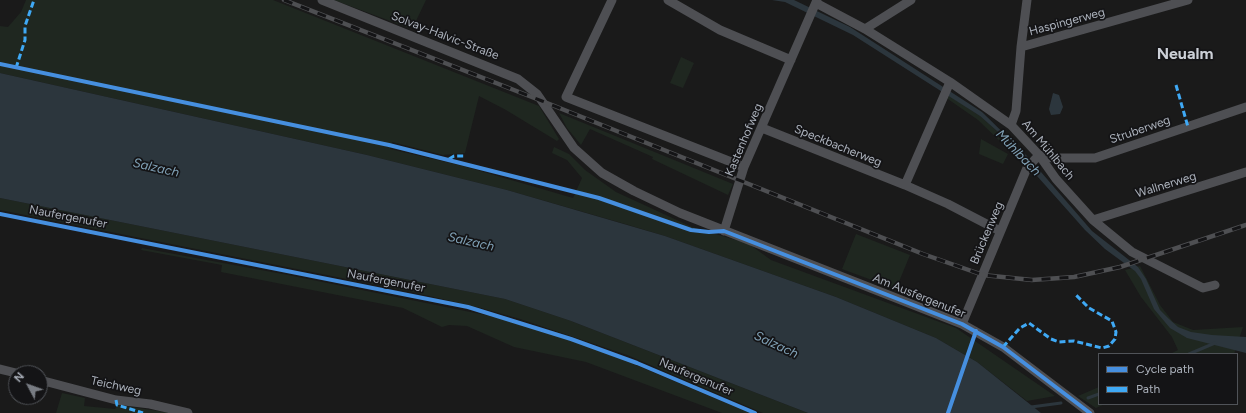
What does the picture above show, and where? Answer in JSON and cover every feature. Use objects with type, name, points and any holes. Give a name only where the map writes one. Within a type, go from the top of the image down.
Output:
[{"type":"street","name":"Solvay-Halvic-Straße","points":[[322,0],[500,70],[518,79],[534,90]]},
{"type":"street","points":[[612,0],[566,97],[744,167]]},
{"type":"street","points":[[668,0],[720,30],[791,60]]},
{"type":"street","points":[[865,29],[911,0]]},
{"type":"street","points":[[1011,125],[1016,111],[1021,47],[1027,0]]},
{"type":"street","name":"Haspingerweg","points":[[1021,47],[1188,0]]},
{"type":"street","name":"Kastenhofweg","points":[[724,231],[744,167],[814,7]]},
{"type":"street","name":"Am Mühlbach","points":[[814,7],[865,29],[947,87],[1011,125],[1056,180],[1110,236],[1144,259],[1203,288],[1215,285]]},
{"type":"street","points":[[905,186],[947,87]]},
{"type":"street","name":"Am Ausfergenufer","points":[[534,90],[574,148],[602,173],[634,191],[680,213],[962,324],[1003,347],[1090,413]]},
{"type":"street","name":"Struberweg","points":[[1037,157],[1060,159],[1096,158],[1246,107]]},
{"type":"street","name":"Speckbacherweg","points":[[762,128],[948,204],[1000,231]]},
{"type":"street","name":"Brückenweg","points":[[962,324],[1027,168],[1037,157]]},
{"type":"street","name":"Wallnerweg","points":[[1093,220],[1246,172]]},
{"type":"street","name":"Teichweg","points":[[48,382],[116,400],[150,404],[188,413]]},
{"type":"shaded area","points":[[26,0],[273,0],[539,106],[559,139],[557,141],[506,110],[479,96],[465,153],[443,155],[392,142],[390,149],[463,166],[573,198],[582,178],[567,160],[552,153],[554,147],[569,154],[585,170],[616,192],[692,227],[749,244],[771,260],[956,328],[1055,396],[1027,401],[977,362],[936,338],[836,297],[665,236],[507,190],[367,155],[0,73],[0,26],[8,27],[21,12]]},
{"type":"shaded area","points":[[334,0],[426,0],[416,21],[409,28]]},
{"type":"shaded area","points":[[681,57],[694,63],[683,88],[670,83]]},
{"type":"shaded area","points":[[947,94],[980,116],[998,132],[1024,161],[1008,149],[978,120],[945,97]]},
{"type":"shaded area","points":[[559,113],[733,184],[728,195],[652,159],[653,157],[590,129],[581,145],[567,128]]},
{"type":"shaded area","points":[[981,139],[1008,154],[1003,164],[979,154]]},
{"type":"shaded area","points":[[0,198],[505,299],[571,321],[808,413],[763,413],[627,355],[520,319],[481,308],[412,292],[0,210]]},
{"type":"shaded area","points":[[856,234],[910,255],[896,289],[842,269]]},
{"type":"shaded area","points":[[142,248],[288,275],[495,317],[565,338],[631,363],[750,413],[722,413],[586,362],[514,347],[467,326],[449,325],[442,327],[403,308],[221,272],[222,265],[141,250]]},
{"type":"shaded area","points":[[1140,266],[1160,305],[1173,322],[1193,330],[1243,327],[1234,353],[1172,353],[1178,350],[1172,337],[1141,297],[1125,270]]},
{"type":"shaded area","points":[[1098,387],[1098,405],[1103,405],[1096,408],[1078,396]]},
{"type":"shaded area","points":[[62,393],[85,398],[84,406],[115,409],[118,405],[172,413],[56,413]]},
{"type":"water","name":"Mühlbach","points":[[772,0],[794,0],[850,27],[982,112],[1028,157],[1092,231],[1138,267],[1146,279],[1160,310],[1169,319],[1178,327],[1191,332],[1246,337],[1246,353],[1187,338],[1170,328],[1154,309],[1141,279],[1135,271],[1105,249],[1085,230],[998,132],[980,116],[853,35],[785,2]]},
{"type":"water","name":"Salzach","points":[[0,73],[367,155],[507,190],[665,236],[836,297],[936,338],[977,362],[1041,413],[808,413],[571,321],[505,299],[0,198]]},
{"type":"water","points":[[1053,93],[1059,95],[1063,107],[1060,114],[1051,115],[1049,109]]},
{"type":"waterway","points":[[1191,353],[1215,343]]},
{"type":"waterway","points":[[1088,398],[1098,394]]},
{"type":"waterway","points":[[1031,407],[1061,403]]},
{"type":"railway","points":[[284,0],[542,101],[923,254],[983,275],[1032,280],[1074,277],[1120,267],[1246,225]]},
{"type":"marked path","points":[[16,68],[25,40],[25,26],[34,0]]},
{"type":"marked path","points":[[1176,85],[1188,127]]},
{"type":"marked path","points":[[449,159],[454,156],[464,156]]},
{"type":"marked path","points":[[1003,347],[1020,328],[1029,323],[1051,339],[1059,342],[1074,341],[1102,348],[1109,346],[1115,339],[1116,332],[1112,321],[1089,308],[1075,294]]},
{"type":"marked path","points":[[116,400],[117,405],[143,413]]},
{"type":"cycle path","points":[[0,64],[389,145],[599,198],[691,230],[709,232],[724,231],[962,324],[1003,347],[1090,413]]},
{"type":"cycle path","name":"Naufergenufer","points":[[0,214],[468,307],[571,339],[637,363],[755,413]]},
{"type":"cycle path","points":[[948,413],[976,331]]},
{"type":"district","name":"Neualm","points":[[1185,54]]}]
